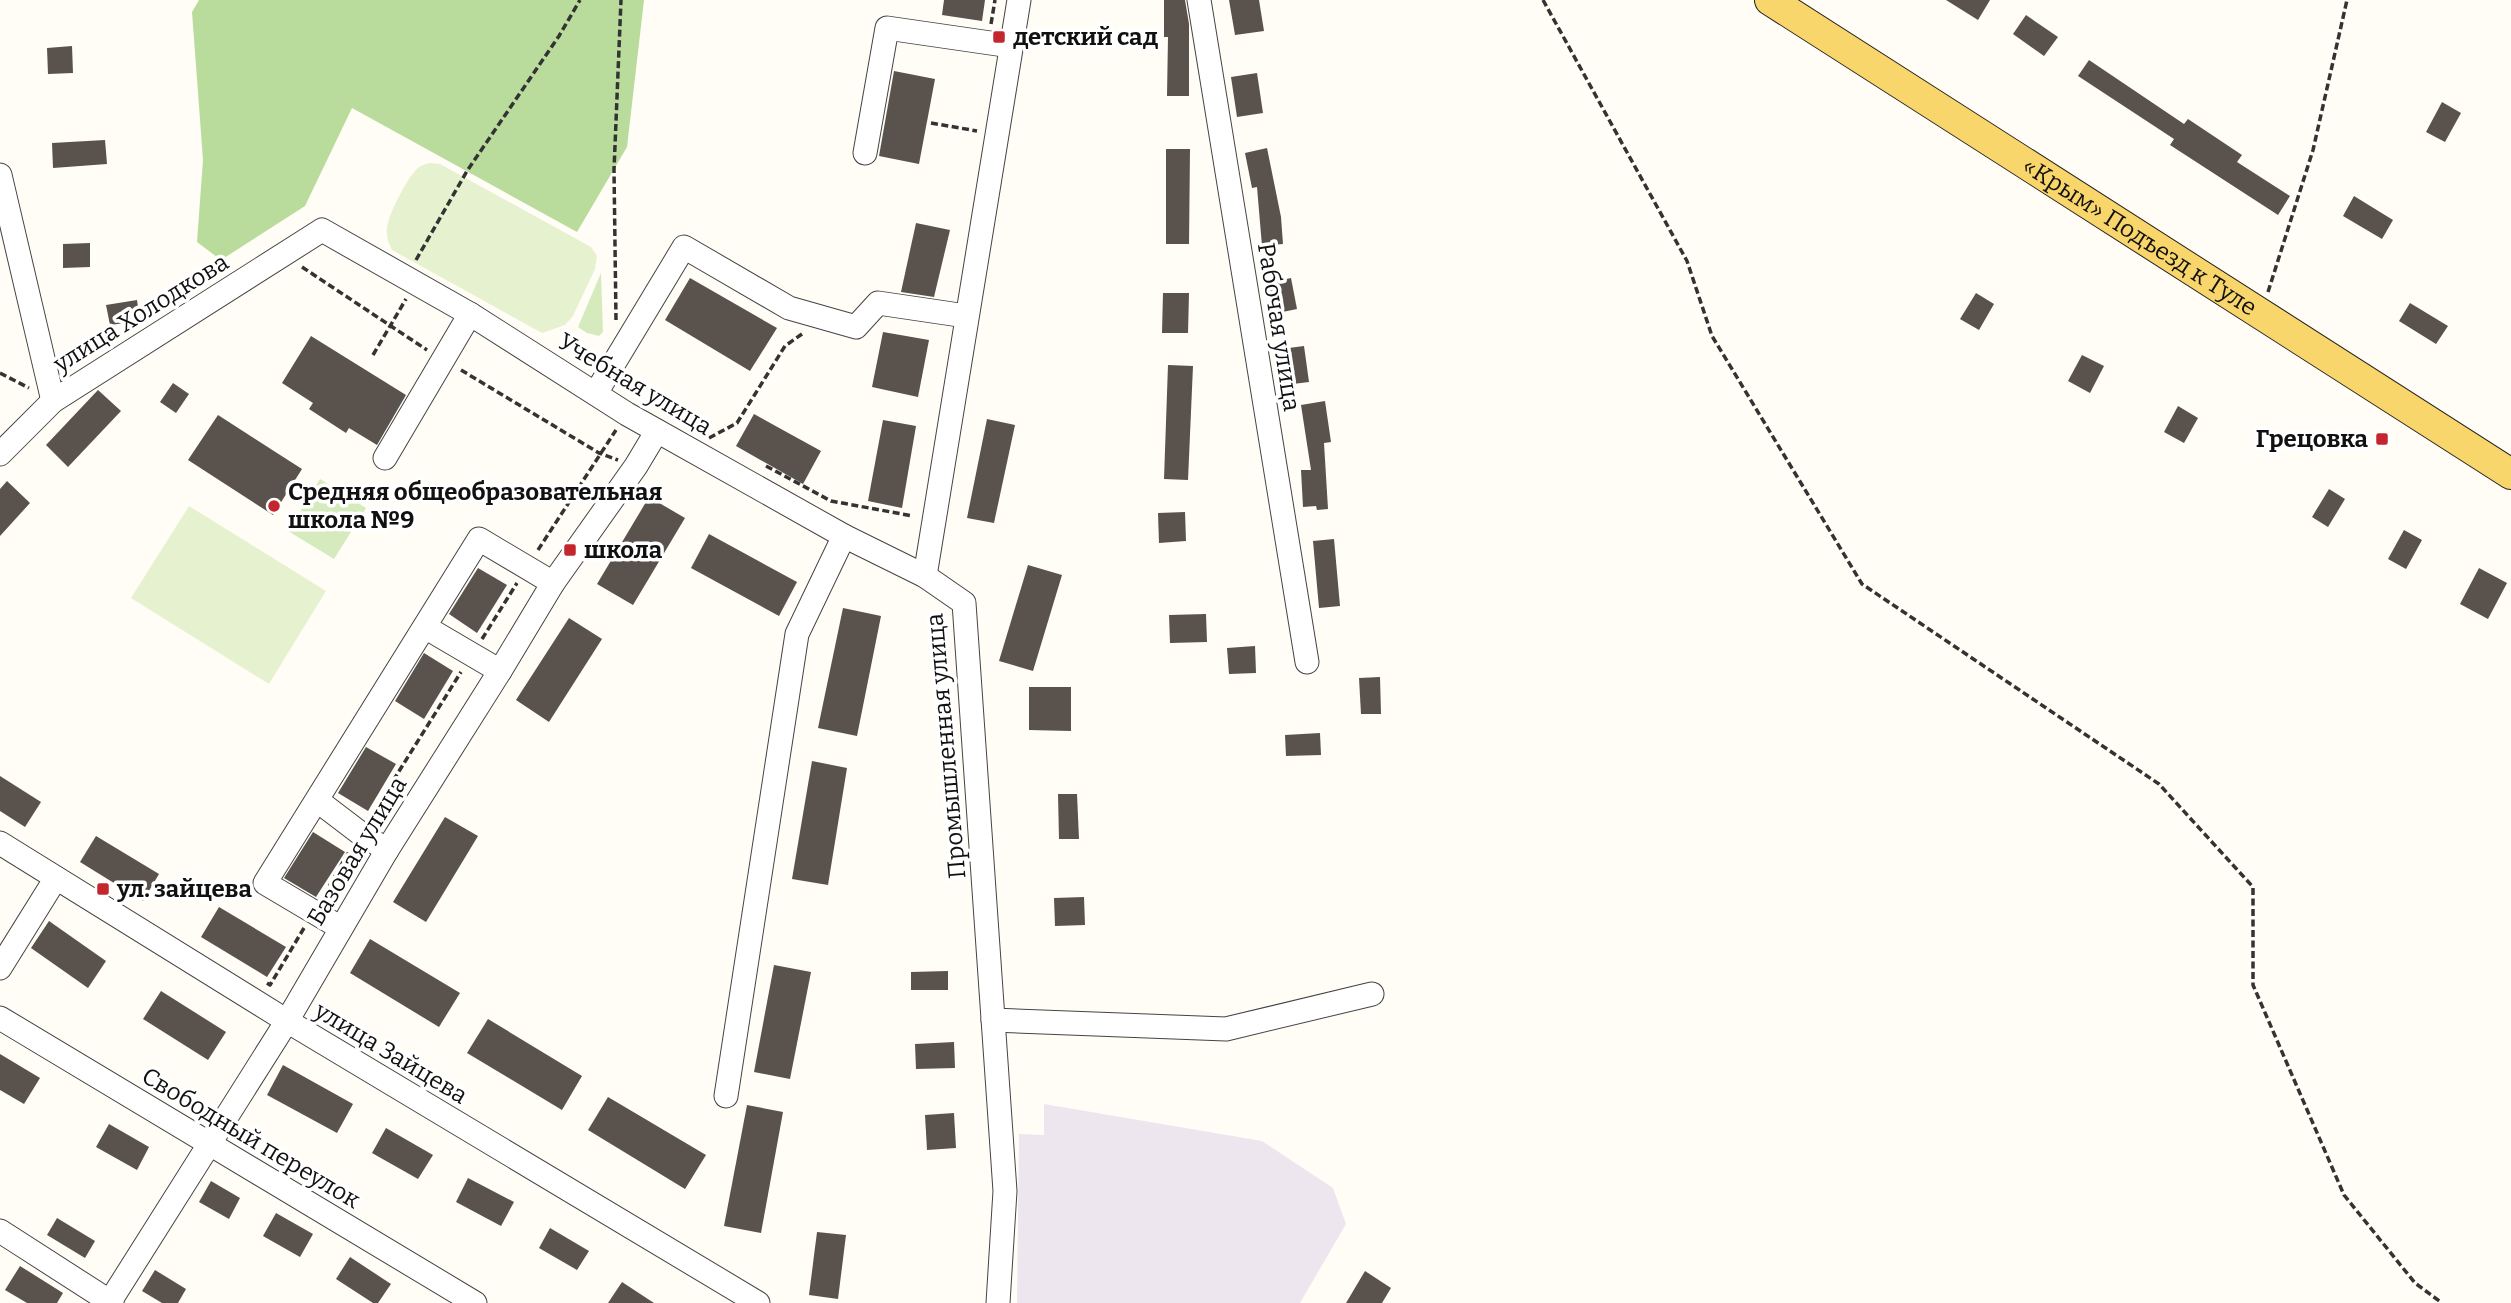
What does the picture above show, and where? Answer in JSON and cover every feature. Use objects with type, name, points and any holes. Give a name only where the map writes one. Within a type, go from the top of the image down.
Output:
[{"type":"main road","name":"«Крым» Подъезд к Туле","points":[[1770,0],[2511,474]]},
{"type":"street","points":[[925,576],[1019,0]]},
{"type":"street","name":"Рабочая улица","points":[[1199,0],[1307,662]]},
{"type":"street","points":[[865,153],[887,28],[1011,46]]},
{"type":"street","points":[[0,175],[6,228],[53,401]]},
{"type":"street","name":"Учебная улица","points":[[321,230],[470,314],[657,431],[844,536],[925,576]]},
{"type":"street","name":"улица Холодкова","points":[[0,454],[53,401],[321,230]]},
{"type":"street","points":[[596,393],[684,247],[789,309],[856,327],[878,303],[966,316]]},
{"type":"street","points":[[385,458],[470,314]]},
{"type":"street","name":"Базовая улица","points":[[110,1303],[287,1021],[387,850],[553,583],[636,466],[657,431]]},
{"type":"street","points":[[726,1096],[797,634],[844,536]]},
{"type":"street","points":[[341,928],[265,883],[479,539],[553,583]]},
{"type":"street","name":"Промышленная улица","points":[[925,576],[964,603],[1005,1191],[998,1303]]},
{"type":"street","points":[[425,626],[500,671]]},
{"type":"street","points":[[318,801],[360,834],[387,850]]},
{"type":"street","name":"улица Зайцева","points":[[0,843],[287,1021],[758,1303]]},
{"type":"street","points":[[0,968],[56,878]]},
{"type":"street","points":[[993,1020],[1226,1029],[1372,994]]},
{"type":"street","name":"Свободный переулок","points":[[0,1018],[475,1303]]},
{"type":"street","points":[[0,1231],[110,1303]]},
{"type":"path","points":[[373,355],[467,171],[559,36],[580,0]]},
{"type":"path","points":[[618,354],[614,170],[621,0]]},
{"type":"path","points":[[1543,0],[1687,261],[1712,336],[1862,584],[2159,784],[2253,887],[2253,985],[2344,1195],[2415,1283],[2442,1303]]},
{"type":"path","points":[[2261,314],[2313,150],[2347,0]]},
{"type":"path","points":[[932,123],[976,131]]},
{"type":"path","points":[[691,450],[737,423],[785,346],[823,318]]},
{"type":"path","points":[[711,437],[723,443]]},
{"type":"path","points":[[759,462],[831,501],[912,516]]},
{"type":"shaded area","points":[[1044,1104],[1262,1141],[1333,1188],[1346,1224],[1300,1303],[1017,1303],[1019,1134],[1044,1135]]},
{"type":"green space","points":[[199,0],[644,0],[627,147],[577,232],[352,108],[305,206],[221,260],[197,242],[203,160],[192,12]]},
{"type":"green space","points":[[430,163],[440,164],[591,247],[597,256],[595,269],[573,316],[565,325],[542,333],[392,250],[387,231],[394,207],[415,171]]},
{"type":"green space","points":[[601,273],[603,332],[599,336],[578,327]]},
{"type":"green space","points":[[320,479],[366,508],[334,559],[288,531]]},
{"type":"green space","points":[[189,506],[326,591],[269,684],[131,598]]},
{"type":"building","points":[[944,0],[985,0],[982,21],[942,15]]},
{"type":"building","points":[[1164,0],[1185,0],[1189,24],[1189,96],[1167,96],[1168,37],[1164,37]]},
{"type":"building","points":[[1229,0],[1259,0],[1264,31],[1235,35]]},
{"type":"building","points":[[1946,0],[1990,0],[1978,20]]},
{"type":"building","points":[[2026,15],[2058,37],[2044,56],[2013,34]]},
{"type":"building","points":[[72,46],[73,73],[48,74],[47,48]]},
{"type":"building","points":[[2089,60],[2184,124],[2188,119],[2242,155],[2237,162],[2290,196],[2278,215],[2170,145],[2174,139],[2078,76]]},
{"type":"building","points":[[894,71],[935,79],[919,164],[879,156]]},
{"type":"building","points":[[1257,73],[1263,113],[1237,117],[1231,77]]},
{"type":"building","points":[[2442,102],[2461,113],[2445,142],[2426,132]]},
{"type":"building","points":[[105,140],[107,164],[53,168],[52,143]]},
{"type":"building","points":[[1267,148],[1281,217],[1283,244],[1262,246],[1257,187],[1252,188],[1245,153]]},
{"type":"building","points":[[1166,149],[1190,149],[1189,244],[1166,244]]},
{"type":"building","points":[[2354,196],[2393,220],[2382,239],[2343,216]]},
{"type":"building","points":[[916,223],[950,230],[934,297],[901,292]]},
{"type":"building","points":[[90,243],[90,267],[63,268],[63,244]]},
{"type":"building","points":[[690,278],[777,328],[750,371],[665,320]]},
{"type":"building","points":[[1291,278],[1297,309],[1273,314],[1267,283]]},
{"type":"building","points":[[1163,293],[1189,293],[1188,333],[1162,333]]},
{"type":"building","points":[[1976,293],[1994,304],[1979,330],[1960,319]]},
{"type":"building","points":[[137,300],[140,321],[110,325],[106,305]]},
{"type":"building","points":[[2410,303],[2448,326],[2436,344],[2399,321]]},
{"type":"building","points":[[883,332],[929,340],[918,397],[872,387]]},
{"type":"building","points":[[311,336],[406,395],[377,445],[349,428],[346,433],[309,409],[313,403],[282,383]]},
{"type":"building","points":[[1304,346],[1309,382],[1285,385],[1281,349]]},
{"type":"building","points":[[2082,355],[2104,366],[2090,393],[2068,381]]},
{"type":"building","points":[[1168,365],[1193,366],[1188,480],[1164,479]]},
{"type":"building","points":[[173,383],[189,394],[176,413],[160,402]]},
{"type":"building","points":[[98,390],[121,411],[68,467],[46,445]]},
{"type":"building","points":[[1325,401],[1331,442],[1324,443],[1328,509],[1317,510],[1316,506],[1303,507],[1301,470],[1311,470],[1301,405]]},
{"type":"building","points":[[2178,406],[2198,418],[2184,443],[2164,432]]},
{"type":"building","points":[[754,414],[821,451],[803,484],[736,446]]},
{"type":"building","points":[[218,415],[302,469],[273,515],[188,460]]},
{"type":"building","points":[[987,419],[1015,425],[994,523],[967,518]]},
{"type":"building","points":[[883,420],[916,426],[902,508],[868,501]]},
{"type":"building","points":[[7,481],[30,503],[0,536],[0,489]]},
{"type":"building","points":[[2329,489],[2345,499],[2328,527],[2312,517]]},
{"type":"building","points":[[649,497],[685,518],[633,605],[597,584]]},
{"type":"building","points":[[1185,512],[1186,541],[1159,543],[1158,513]]},
{"type":"building","points":[[2404,530],[2422,540],[2406,569],[2388,559]]},
{"type":"building","points":[[709,534],[797,582],[779,616],[691,568]]},
{"type":"building","points":[[1334,539],[1340,606],[1319,608],[1313,541]]},
{"type":"building","points":[[1028,565],[1062,575],[1033,671],[999,661]]},
{"type":"building","points":[[478,568],[507,585],[477,633],[449,614]]},
{"type":"building","points":[[2479,568],[2507,583],[2488,619],[2460,604]]},
{"type":"building","points":[[843,608],[881,616],[857,736],[818,728]]},
{"type":"building","points":[[1206,614],[1207,642],[1170,643],[1169,615]]},
{"type":"building","points":[[569,618],[602,639],[549,722],[516,700]]},
{"type":"building","points":[[1255,646],[1256,673],[1229,674],[1227,648]]},
{"type":"building","points":[[424,653],[453,671],[424,719],[395,701]]},
{"type":"building","points":[[1380,677],[1381,714],[1361,714],[1359,678]]},
{"type":"building","points":[[1029,687],[1071,687],[1071,731],[1029,730]]},
{"type":"building","points":[[1320,733],[1321,755],[1286,756],[1285,735]]},
{"type":"building","points":[[366,747],[396,764],[368,811],[338,793]]},
{"type":"building","points":[[812,761],[847,768],[828,885],[792,879]]},
{"type":"building","points":[[0,776],[41,802],[25,827],[0,811]]},
{"type":"building","points":[[1058,794],[1077,794],[1079,839],[1059,839]]},
{"type":"building","points":[[445,817],[478,836],[426,922],[393,902]]},
{"type":"building","points":[[313,832],[345,852],[316,897],[284,878]]},
{"type":"building","points":[[96,836],[159,874],[143,901],[80,862]]},
{"type":"building","points":[[1084,897],[1085,925],[1055,926],[1054,898]]},
{"type":"building","points":[[219,907],[286,947],[267,977],[201,937]]},
{"type":"building","points":[[49,921],[106,961],[88,988],[31,948]]},
{"type":"building","points":[[370,939],[460,993],[439,1027],[350,973]]},
{"type":"building","points":[[774,965],[811,972],[790,1079],[754,1072]]},
{"type":"building","points":[[948,971],[948,990],[911,990],[911,972]]},
{"type":"building","points":[[161,991],[226,1032],[208,1060],[143,1019]]},
{"type":"building","points":[[488,1019],[582,1076],[562,1110],[467,1053]]},
{"type":"building","points":[[954,1042],[955,1068],[916,1069],[915,1044]]},
{"type":"building","points":[[0,1054],[40,1078],[24,1104],[0,1090]]},
{"type":"building","points":[[283,1065],[353,1104],[337,1133],[267,1095]]},
{"type":"building","points":[[608,1097],[706,1155],[685,1189],[588,1130]]},
{"type":"building","points":[[747,1105],[783,1112],[761,1233],[724,1226]]},
{"type":"building","points":[[954,1113],[956,1148],[927,1150],[925,1115]]},
{"type":"building","points":[[109,1124],[149,1147],[137,1170],[96,1147]]},
{"type":"building","points":[[386,1128],[433,1155],[418,1179],[372,1153]]},
{"type":"building","points":[[468,1178],[514,1202],[501,1226],[456,1202]]},
{"type":"building","points":[[211,1181],[240,1198],[229,1219],[199,1202]]},
{"type":"building","points":[[276,1213],[313,1234],[300,1257],[263,1236]]},
{"type":"building","points":[[57,1218],[95,1241],[85,1258],[47,1235]]},
{"type":"building","points":[[550,1228],[589,1251],[577,1270],[539,1248]]},
{"type":"building","points":[[817,1232],[846,1235],[838,1299],[809,1295]]},
{"type":"building","points":[[350,1257],[391,1284],[378,1303],[373,1303],[336,1279]]},
{"type":"building","points":[[20,1266],[63,1293],[57,1303],[27,1303],[5,1290]]},
{"type":"building","points":[[155,1270],[186,1289],[178,1303],[162,1303],[142,1291]]},
{"type":"building","points":[[1365,1271],[1391,1288],[1382,1303],[1346,1303]]},
{"type":"building","points":[[622,1282],[654,1303],[608,1303]]},
{"type":"place","name":"детский сад","points":[[999,37]]},
{"type":"place","name":"Грецовка","points":[[2382,439]]},
{"type":"place","name":"Средняя общеобразовательная школа №9","points":[[274,506]]},
{"type":"place","name":"школа","points":[[570,550]]},
{"type":"place","name":"ул. зайцева","points":[[103,889]]}]
